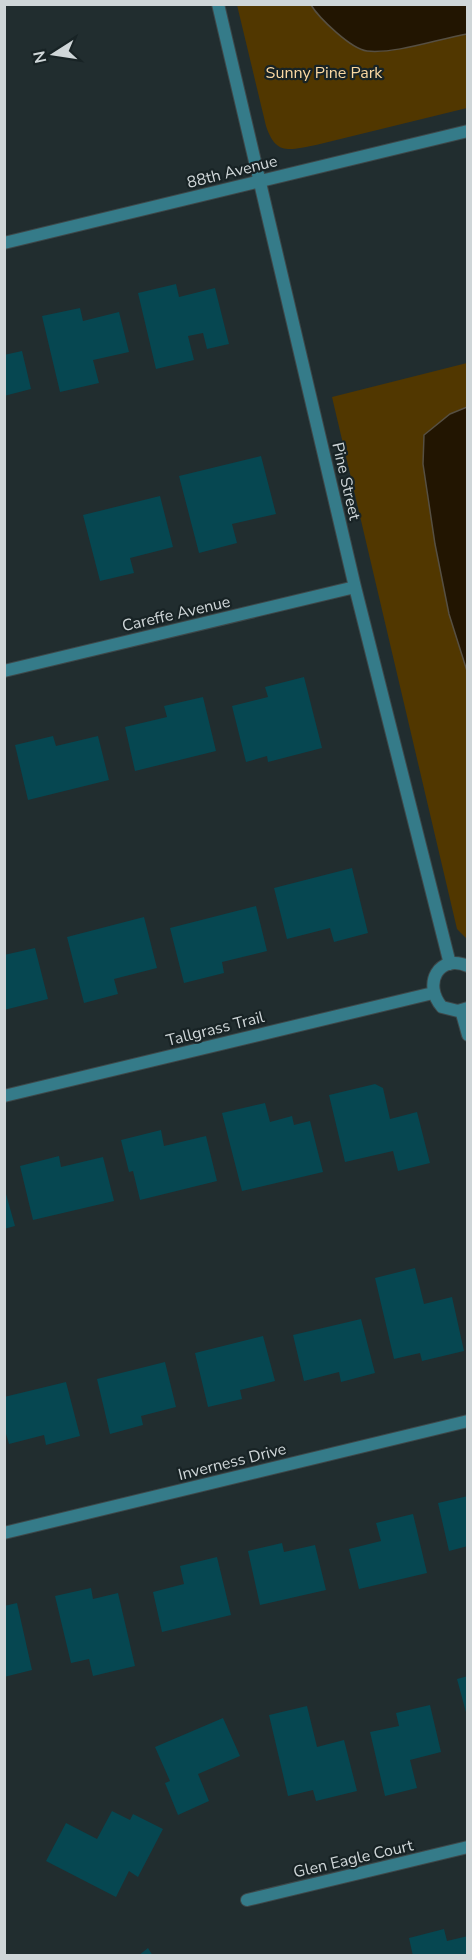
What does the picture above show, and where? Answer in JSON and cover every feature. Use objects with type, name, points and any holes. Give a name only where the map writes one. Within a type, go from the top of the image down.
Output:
[{"type":"street","name":"Pine Street","points":[[218,4],[355,587],[450,964]]},
{"type":"street","name":"88th Avenue","points":[[4,243],[468,131]]},
{"type":"street","name":"Careffe Avenue","points":[[4,671],[355,587]]},
{"type":"street","points":[[468,966],[458,963],[450,964],[438,971],[432,985],[433,993],[442,1006],[449,1010],[464,1009],[468,1035]]},
{"type":"street","name":"Tallgrass Trail","points":[[4,1096],[433,993]]},
{"type":"street","name":"Inverness Drive","points":[[4,1533],[468,1421]]},
{"type":"street","name":"Glen Eagle Court","points":[[247,1900],[468,1847]]},
{"type":"green space","name":"Sunny Pine Park","points":[[237,5],[467,5],[467,108],[316,145],[291,149],[279,147],[270,136],[266,126]]},
{"type":"green space","points":[[467,363],[467,407],[450,414],[423,464],[435,544],[449,614],[467,671],[467,939],[457,929],[332,397]]},
{"type":"shaded area","points":[[311,5],[467,5],[467,34],[404,48],[367,51],[344,39]]},
{"type":"shaded area","points":[[467,407],[467,671],[449,614],[435,544],[423,464],[424,435],[450,414]]},
{"type":"building","points":[[176,284],[179,297],[215,288],[229,344],[207,349],[203,333],[188,336],[194,360],[156,369],[138,293]]},
{"type":"building","points":[[80,308],[83,321],[119,312],[129,352],[93,360],[99,383],[60,392],[42,316]]},
{"type":"building","points":[[22,351],[31,389],[4,396],[4,355]]},
{"type":"building","points":[[261,456],[276,514],[232,524],[237,543],[199,553],[179,476]]},
{"type":"building","points":[[160,496],[173,547],[130,558],[134,573],[100,581],[83,515]]},
{"type":"building","points":[[304,677],[322,748],[268,762],[267,756],[246,762],[232,706],[268,697],[265,687]]},
{"type":"building","points":[[203,697],[216,751],[135,771],[125,727],[167,717],[164,706]]},
{"type":"building","points":[[53,736],[56,746],[98,736],[109,780],[28,800],[15,745]]},
{"type":"building","points":[[352,868],[368,933],[334,942],[330,928],[287,939],[274,888]]},
{"type":"building","points":[[256,906],[267,951],[222,962],[224,973],[184,983],[170,928]]},
{"type":"building","points":[[144,917],[157,968],[114,979],[118,994],[84,1003],[67,937]]},
{"type":"building","points":[[35,948],[48,999],[4,1010],[4,955]]},
{"type":"building","points":[[375,1084],[383,1088],[390,1119],[417,1112],[430,1163],[398,1171],[393,1151],[345,1162],[329,1095]]},
{"type":"building","points":[[265,1103],[270,1122],[292,1116],[294,1125],[310,1121],[323,1172],[242,1191],[222,1113]]},
{"type":"building","points":[[161,1130],[164,1146],[206,1136],[217,1181],[140,1200],[133,1171],[129,1172],[121,1140]]},
{"type":"building","points":[[59,1156],[61,1167],[103,1157],[114,1201],[33,1220],[20,1166]]},
{"type":"building","points":[[4,1187],[15,1226],[4,1229]]},
{"type":"building","points":[[415,1268],[424,1304],[452,1297],[464,1351],[422,1361],[420,1353],[394,1359],[375,1278]]},
{"type":"building","points":[[361,1319],[375,1373],[341,1382],[339,1372],[304,1381],[293,1335]]},
{"type":"building","points":[[263,1336],[275,1381],[240,1390],[242,1399],[208,1407],[195,1353]]},
{"type":"building","points":[[165,1362],[176,1407],[141,1416],[143,1425],[110,1434],[97,1379]]},
{"type":"building","points":[[66,1382],[80,1436],[46,1445],[44,1435],[9,1444],[4,1427],[4,1397]]},
{"type":"building","points":[[468,1496],[468,1546],[449,1551],[438,1503]]},
{"type":"building","points":[[413,1514],[427,1573],[359,1589],[349,1549],[381,1541],[376,1523]]},
{"type":"building","points":[[282,1543],[284,1552],[315,1545],[326,1590],[260,1605],[248,1551]]},
{"type":"building","points":[[217,1557],[231,1615],[162,1632],[153,1592],[184,1584],[180,1566]]},
{"type":"building","points":[[91,1588],[93,1599],[118,1593],[135,1666],[93,1676],[89,1659],[71,1663],[55,1596]]},
{"type":"building","points":[[17,1603],[32,1670],[4,1677],[4,1606]]},
{"type":"building","points":[[468,1676],[468,1716],[467,1716],[457,1679]]},
{"type":"building","points":[[430,1705],[441,1752],[410,1760],[417,1788],[385,1796],[370,1732],[399,1726],[396,1713]]},
{"type":"building","points":[[307,1706],[317,1747],[344,1740],[357,1791],[316,1801],[313,1790],[288,1796],[269,1715]]},
{"type":"building","points":[[223,1718],[240,1756],[198,1774],[209,1801],[178,1815],[165,1783],[170,1781],[155,1747]]},
{"type":"building","points":[[112,1811],[130,1820],[133,1814],[163,1829],[138,1877],[129,1871],[116,1897],[46,1861],[66,1823],[97,1839]]},
{"type":"building","points":[[444,1929],[447,1941],[468,1936],[468,1956],[413,1956],[409,1938]]},
{"type":"building","points":[[148,1948],[153,1956],[138,1956]]}]
